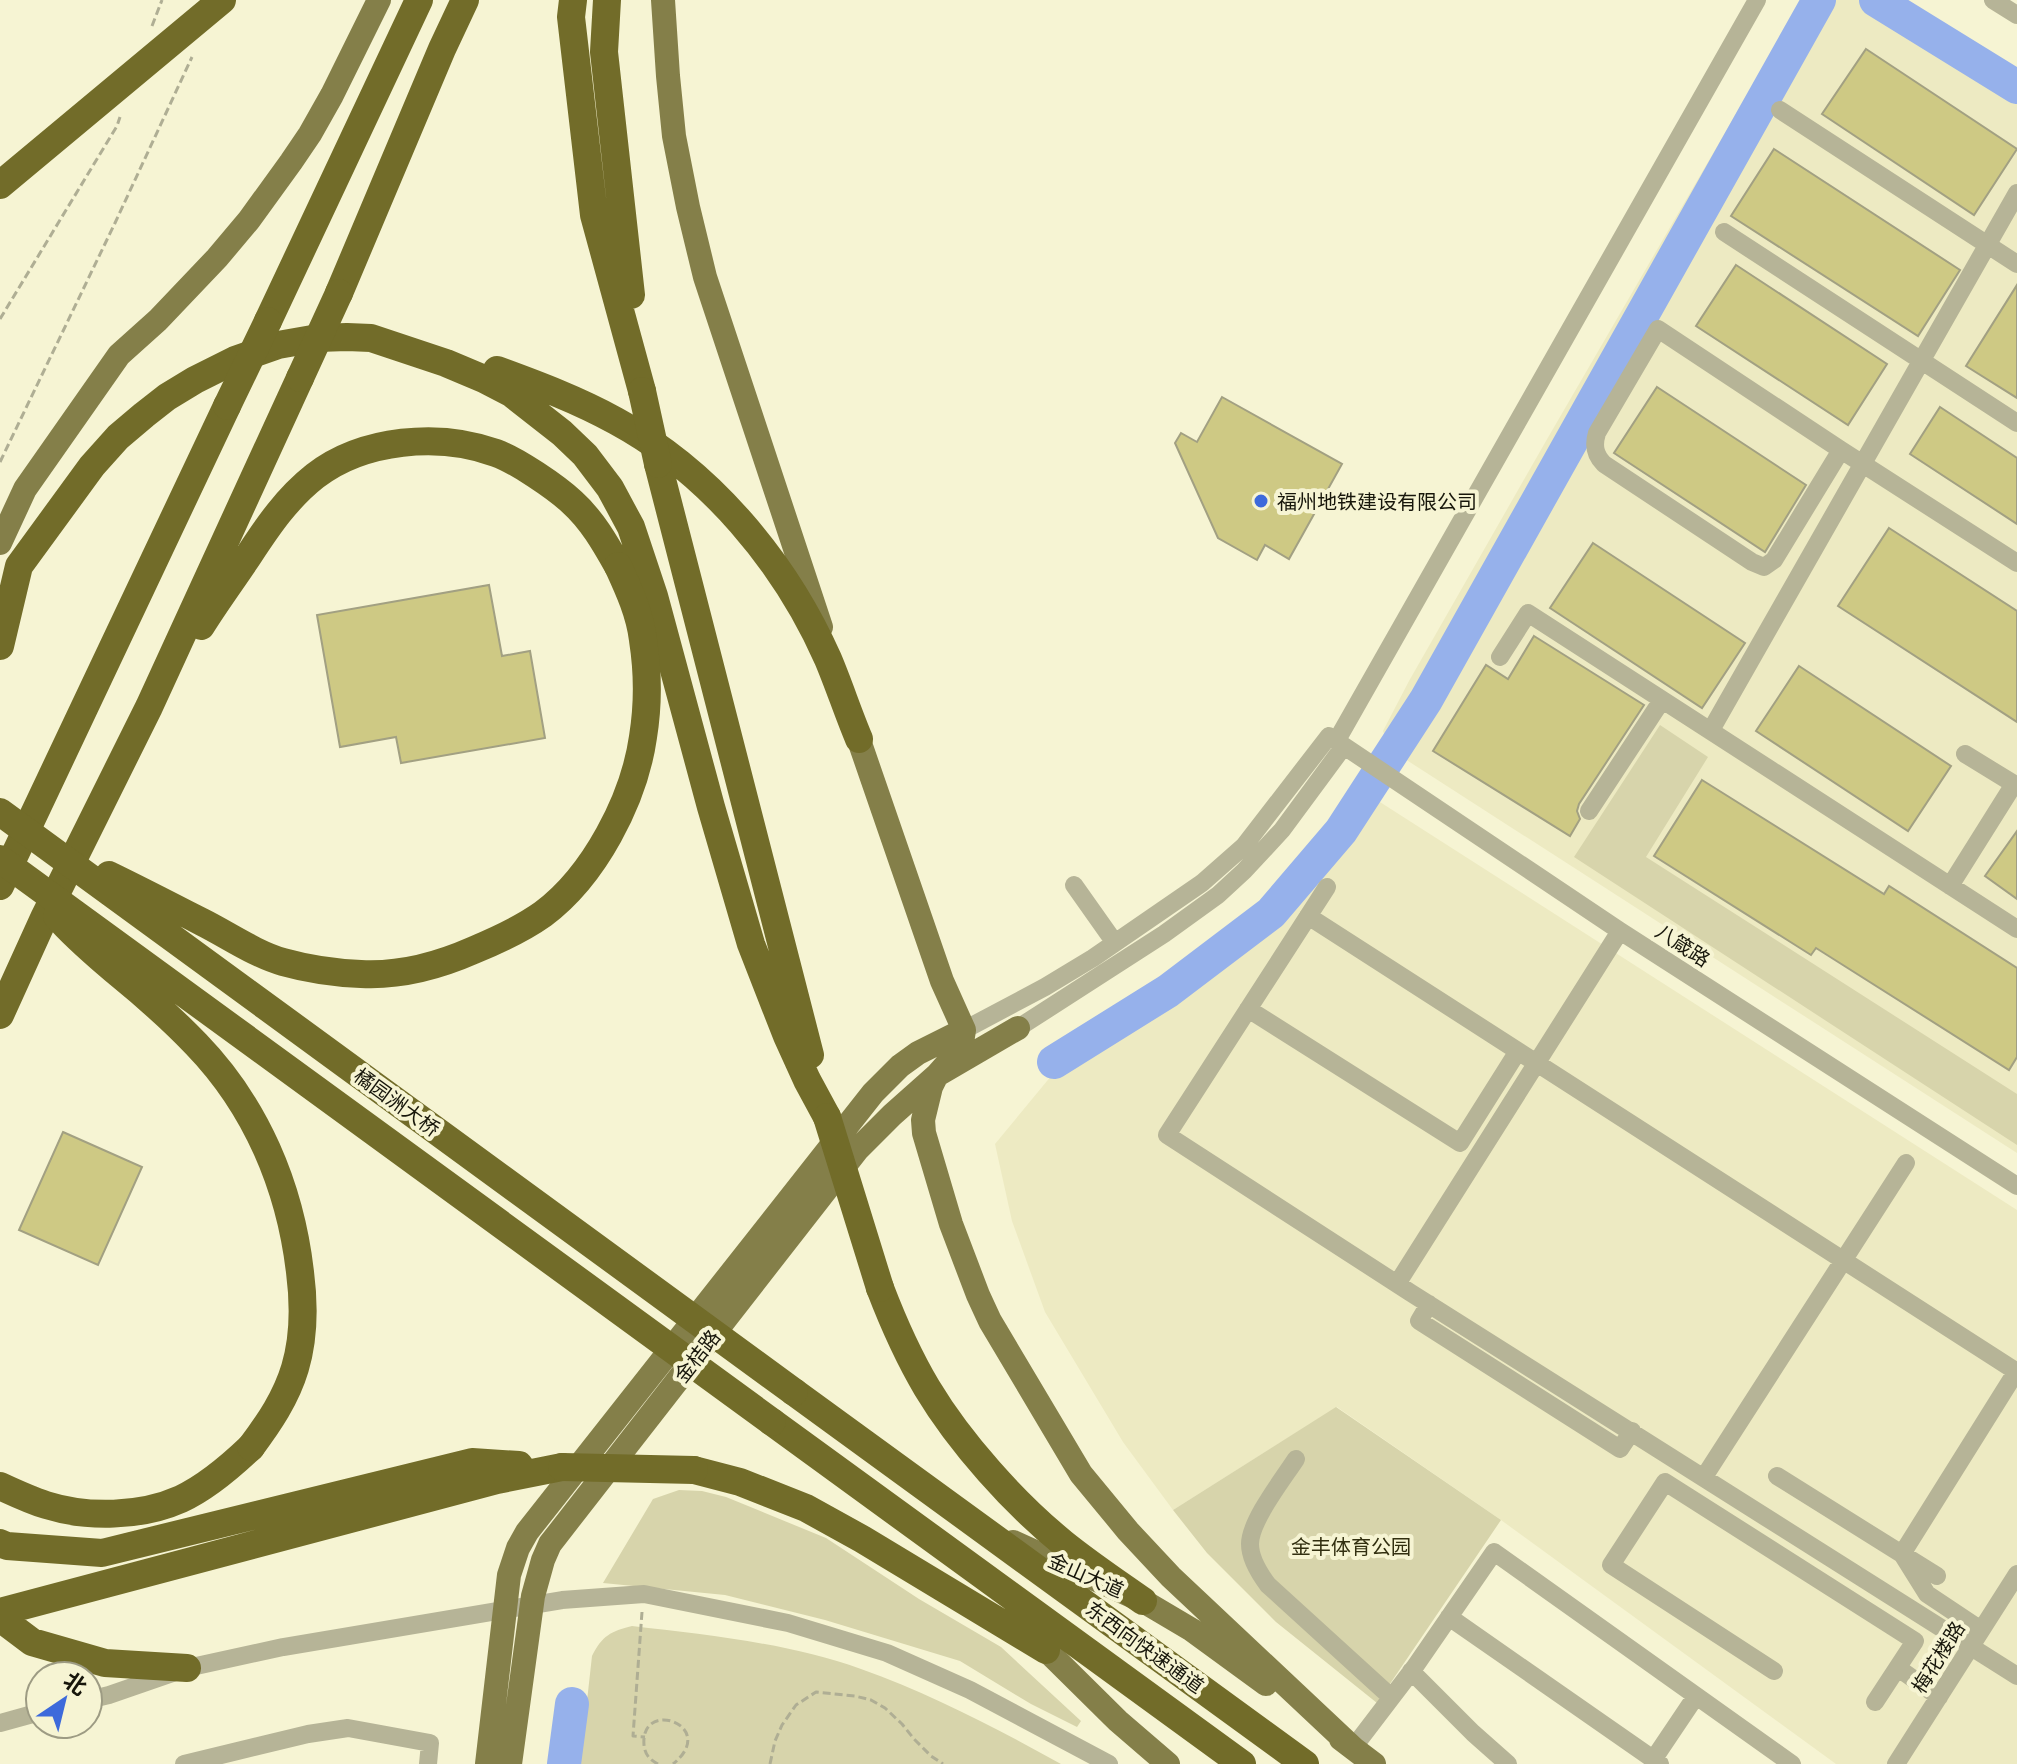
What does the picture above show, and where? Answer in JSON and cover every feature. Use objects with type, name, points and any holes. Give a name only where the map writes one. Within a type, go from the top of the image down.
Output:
[{"type":"highway","points":[[0,185],[222,0]]},
{"type":"highway","points":[[0,1486],[47,1505],[75,1512],[129,1513],[180,1499],[206,1485],[251,1447],[269,1423],[296,1367],[302,1330],[303,1294],[295,1233],[273,1159],[237,1095],[198,1046],[162,1010],[12,881],[227,406],[419,0]]},
{"type":"highway","points":[[0,1015],[44,918],[149,707],[339,293],[465,0]]},
{"type":"highway","points":[[573,0],[571,17],[594,215],[642,391],[658,464],[827,1117],[880,1288],[892,1321],[927,1389],[964,1441],[1010,1493],[1062,1543],[1143,1601]]},
{"type":"highway","points":[[607,0],[604,52],[642,391]]},
{"type":"highway","points":[[0,596],[92,466],[118,437],[167,397],[195,380],[235,360],[278,345],[318,338],[371,338],[416,344],[456,355],[557,392],[618,422],[701,481],[772,561],[798,603],[827,658],[859,739]]},
{"type":"highway","points":[[371,338],[446,363],[511,393],[585,455],[610,488],[631,527],[654,596],[751,944],[787,1036],[827,1117]]},
{"type":"highway","points":[[45,844],[282,962],[364,975],[431,965],[489,944],[521,928],[546,912],[588,868],[604,843],[628,791],[643,739],[647,677],[635,604],[600,534],[573,502],[539,477],[497,453],[428,441],[370,449],[344,459],[318,474],[293,495],[216,603],[149,707]]},
{"type":"highway","points":[[0,646],[19,566]]},
{"type":"highway","name":"橘园洲大桥","points":[[0,812],[794,1392]]},
{"type":"highway","name":"橘园洲大桥","points":[[0,859],[12,881],[925,1533]]},
{"type":"highway","name":"金山大道","points":[[794,1392],[947,1502]]},
{"type":"highway","points":[[0,1543],[102,1553],[472,1462],[694,1470],[740,1482],[806,1508],[1046,1650]]},
{"type":"highway","points":[[187,1668],[105,1663],[32,1642],[8,1612],[497,1480],[562,1467]]},
{"type":"highway","name":"东西向快速通道","points":[[947,1502],[1305,1764]]},
{"type":"highway","name":"东西向快速通道","points":[[925,1533],[1242,1764]]},
{"type":"main road","points":[[0,543],[25,489],[119,355],[193,284],[270,192],[310,134],[379,0]]},
{"type":"main road","points":[[663,0],[674,136],[705,277],[942,981],[964,1030],[962,1043],[931,1087],[923,1120],[924,1133],[956,1237],[990,1321],[1081,1474],[1171,1577],[1353,1748]]},
{"type":"main road","name":"金桔路","points":[[510,1764],[532,1604],[537,1578],[550,1544],[857,1150],[937,1075],[1018,1028]]},
{"type":"main road","points":[[487,1764],[509,1575],[527,1532],[873,1093],[918,1053],[964,1030]]},
{"type":"main road","name":"金山大道","points":[[947,1502],[998,1536],[1143,1601],[1192,1630],[1374,1764]]},
{"type":"main road","points":[[925,1533],[974,1577],[1118,1721],[1168,1764]]},
{"type":"street","points":[[1018,1028],[1164,934],[1218,895],[1282,830],[1337,741],[1757,0]]},
{"type":"street","points":[[1993,0],[2017,15]]},
{"type":"street","points":[[1780,110],[2017,264]]},
{"type":"street","points":[[1711,730],[2017,193]]},
{"type":"street","points":[[1724,232],[2017,423]]},
{"type":"street","points":[[1841,450],[1774,560],[1764,567],[1604,464],[1594,446],[1597,433],[1658,329],[2017,563]]},
{"type":"street","points":[[1500,657],[1528,613],[2017,929]]},
{"type":"street","points":[[1589,811],[1662,700]]},
{"type":"street","points":[[964,1030],[1045,987],[1115,943],[1227,863],[1337,741]]},
{"type":"street","name":"八箴路","points":[[1337,741],[1620,931],[2017,1186]]},
{"type":"street","points":[[1950,886],[2014,784],[1965,754]]},
{"type":"street","points":[[1074,885],[1115,943]]},
{"type":"street","points":[[1327,887],[1167,1135],[2017,1676]]},
{"type":"street","points":[[1308,916],[2017,1372],[1902,1554]]},
{"type":"street","points":[[1397,1284],[1620,931]]},
{"type":"street","points":[[1248,1009],[1460,1143],[1518,1051]]},
{"type":"street","points":[[1704,1477],[1906,1163]]},
{"type":"street","points":[[1296,1459],[1253,1530],[1250,1542],[1255,1564],[1268,1585],[1391,1697]]},
{"type":"street","points":[[1777,1476],[1937,1576]]},
{"type":"street","points":[[1774,1671],[1611,1565],[1665,1482],[1915,1641],[1875,1702]]},
{"type":"street","points":[[1353,1748],[1494,1552],[1792,1764]]},
{"type":"street","points":[[1902,1554],[1927,1594],[1981,1630]]},
{"type":"street","name":"梅花楼路","points":[[1896,1764],[2017,1574]]},
{"type":"street","points":[[104,1696],[187,1668],[283,1647],[532,1604],[644,1594],[788,1623],[887,1653],[970,1690],[1109,1764]]},
{"type":"street","points":[[1449,1617],[1656,1762],[1696,1696]]},
{"type":"street","points":[[1898,1668],[1939,1697]]},
{"type":"street","points":[[1411,1671],[1508,1764]]},
{"type":"street","points":[[0,1723],[24,1716]]},
{"type":"street","points":[[184,1764],[239,1757],[308,1734],[348,1728],[430,1743],[428,1764]]},
{"type":"path","points":[[153,25],[162,0]]},
{"type":"path","points":[[0,462],[193,56]]},
{"type":"path","points":[[0,319],[117,126],[122,111]]},
{"type":"path","points":[[644,1594],[633,1736],[645,1737]]},
{"type":"path","points":[[770,1764],[782,1725],[796,1705],[816,1692],[871,1700],[885,1708],[931,1756],[943,1764]]},
{"type":"path","points":[[658,1764],[648,1758],[644,1749],[651,1724],[659,1719],[673,1720],[683,1726],[687,1733],[687,1747],[673,1764]]},
{"type":"shaded area","points":[[1802,0],[1860,0],[2017,95],[2017,1153],[1391,750],[1383,731],[1546,441]]},
{"type":"shaded area","points":[[1358,788],[2017,1210],[2017,1764],[1836,1764],[1501,1520],[1337,1407],[1173,1510],[1123,1442],[1045,1312],[1012,1221],[995,1144],[1066,1058],[1225,930],[1288,889]]},
{"type":"green space","points":[[1660,725],[1708,757],[1646,857],[2017,1094],[2017,1145],[1574,857]]},
{"type":"green space","name":"金丰体育公园","points":[[1336,1407],[1501,1520],[1377,1703],[1276,1622],[1207,1553],[1173,1510]]},
{"type":"green space","points":[[679,1490],[726,1497],[826,1538],[919,1599],[1001,1647],[1081,1721],[1077,1727],[1031,1704],[960,1661],[825,1620],[725,1595],[603,1583],[653,1499]]},
{"type":"green space","points":[[632,1626],[748,1641],[834,1660],[938,1701],[1061,1764],[580,1764],[592,1656],[608,1635]]},
{"type":"building","points":[[1866,49],[2017,149],[1974,215],[1822,114]]},
{"type":"building","points":[[1774,149],[1960,270],[1918,336],[1731,216]]},
{"type":"building","points":[[1736,265],[1887,364],[1848,425],[1696,326]]},
{"type":"building","points":[[2017,285],[2017,398],[1966,366]]},
{"type":"building","points":[[1657,387],[1806,485],[1765,552],[1614,453]]},
{"type":"building","name":"福州地铁建设有限公司","points":[[1222,397],[1342,464],[1289,559],[1265,545],[1257,560],[1218,538],[1175,443],[1181,433],[1197,442]]},
{"type":"building","points":[[1940,407],[2017,458],[2017,524],[1910,454]]},
{"type":"building","points":[[1889,528],[2017,611],[2017,722],[1838,606]]},
{"type":"building","points":[[1593,543],[1745,643],[1702,708],[1550,608]]},
{"type":"building","points":[[489,585],[502,656],[530,651],[545,738],[401,763],[396,737],[340,747],[317,615]]},
{"type":"building","points":[[1534,636],[1644,705],[1579,804],[1577,811],[1580,819],[1570,836],[1433,751],[1486,665],[1508,679]]},
{"type":"building","points":[[1799,666],[1951,766],[1908,831],[1756,731]]},
{"type":"building","points":[[1702,780],[1884,894],[1889,886],[2017,968],[2017,1057],[2009,1070],[1816,948],[1811,955],[1654,856]]},
{"type":"building","points":[[2017,831],[2017,899],[1985,876]]},
{"type":"building","points":[[63,1132],[142,1167],[98,1265],[19,1230]]},
{"type":"waterway","points":[[1054,1062],[1168,991],[1271,913],[1341,831],[1426,700],[1819,0]]},
{"type":"waterway","points":[[1876,0],[2017,87]]},
{"type":"waterway","points":[[564,1764],[572,1704]]},
{"type":"place","name":"福州地铁建设有限公司","points":[[1261,501]]}]
